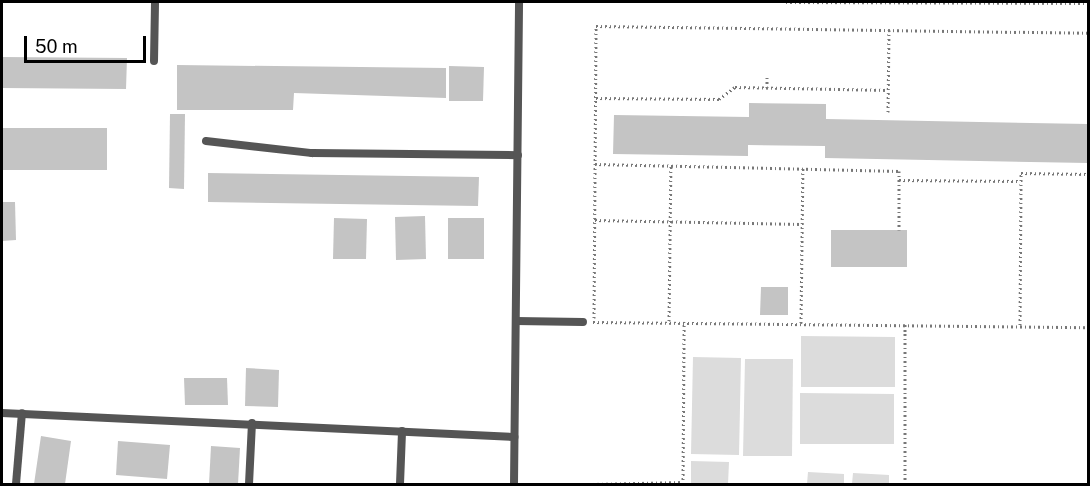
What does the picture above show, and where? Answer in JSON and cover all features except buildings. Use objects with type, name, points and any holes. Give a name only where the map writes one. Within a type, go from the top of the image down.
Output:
[{"type":"lane","points":[[154,61],[155,2]]},
{"type":"lane","points":[[514,484],[519,2]]},
{"type":"lane","points":[[206,141],[312,153],[518,155]]},
{"type":"lane","points":[[516,321],[583,322]]},
{"type":"lane","points":[[2,413],[514,437]]},
{"type":"lane","points":[[16,484],[22,413]]},
{"type":"lane","points":[[249,484],[252,423]]},
{"type":"lane","points":[[400,484],[402,430]]},
{"type":"path","points":[[786,2],[1089,3]]},
{"type":"path","points":[[594,322],[596,26],[1089,33]]},
{"type":"path","points":[[888,112],[889,30]]},
{"type":"path","points":[[767,76],[767,88]]},
{"type":"path","points":[[596,98],[719,99],[735,87],[888,90]]},
{"type":"path","points":[[595,164],[899,171],[899,230]]},
{"type":"path","points":[[669,321],[671,165]]},
{"type":"path","points":[[801,323],[803,168]]},
{"type":"path","points":[[1020,325],[1021,173],[1089,174]]},
{"type":"path","points":[[899,180],[1021,181]]},
{"type":"path","points":[[595,220],[801,224]]},
{"type":"path","points":[[583,322],[669,321],[1089,327]]},
{"type":"path","points":[[593,484],[683,483],[684,322]]},
{"type":"path","points":[[905,324],[905,484]]},
{"type":"shaded area","points":[[801,336],[895,337],[895,387],[801,387]]},
{"type":"shaded area","points":[[693,357],[741,358],[739,455],[691,454]]},
{"type":"shaded area","points":[[745,359],[793,359],[792,456],[743,456]]},
{"type":"shaded area","points":[[800,393],[894,394],[894,444],[800,444]]},
{"type":"shaded area","points":[[691,461],[729,462],[728,484],[691,484]]},
{"type":"shaded area","points":[[808,472],[844,474],[844,484],[807,484]]},
{"type":"shaded area","points":[[853,473],[889,475],[889,484],[852,484]]}]
